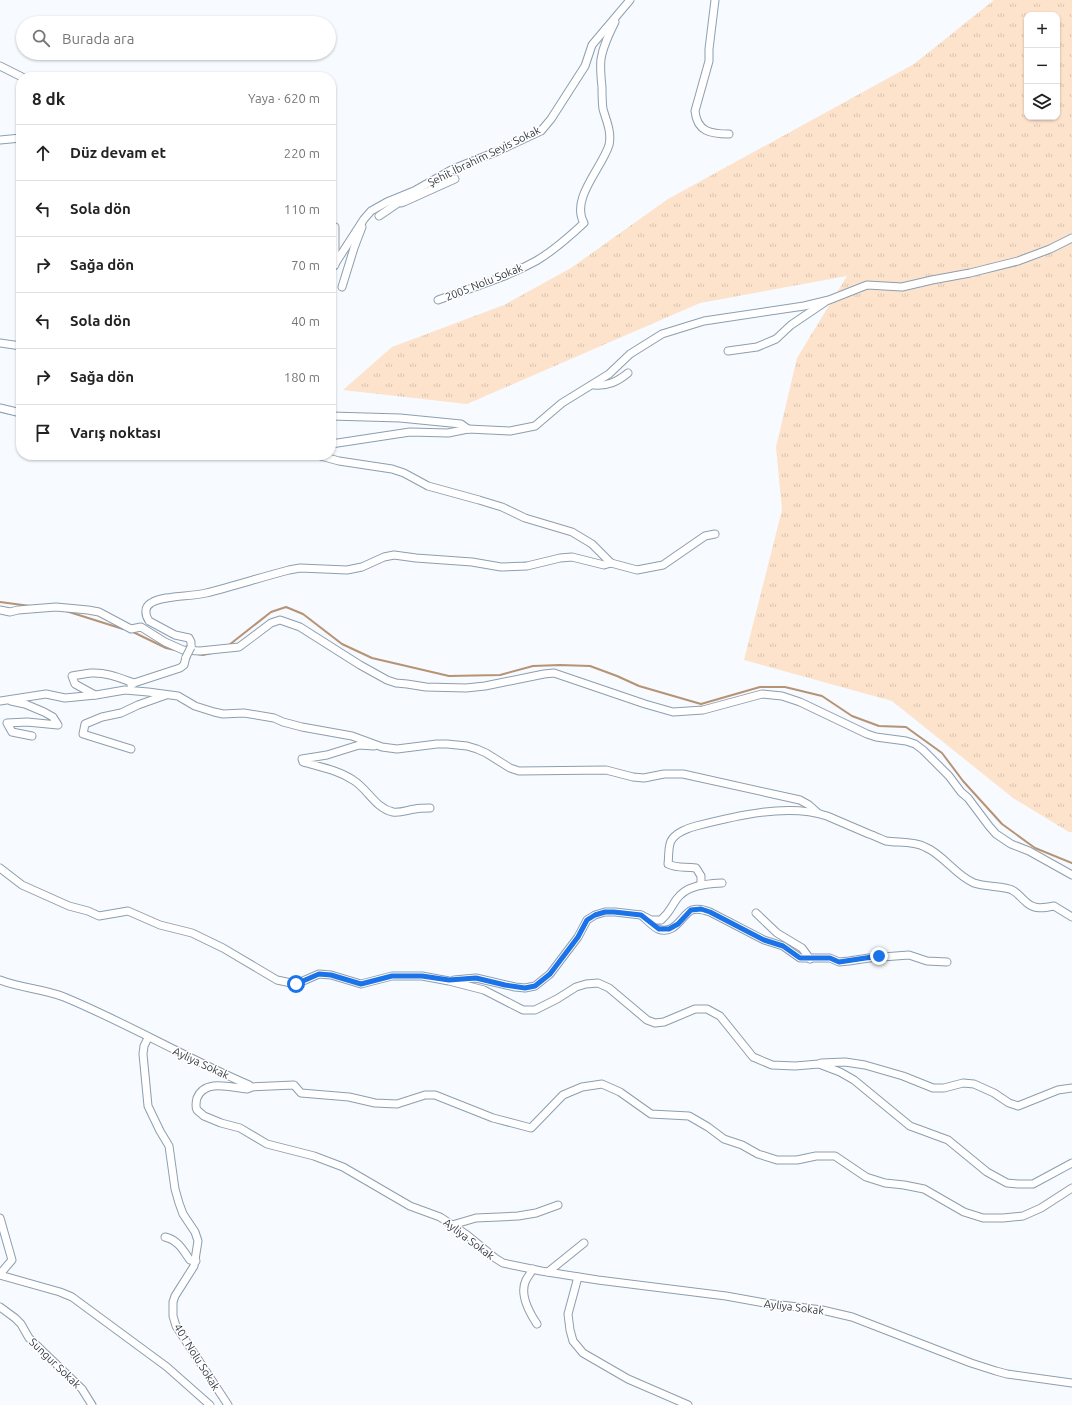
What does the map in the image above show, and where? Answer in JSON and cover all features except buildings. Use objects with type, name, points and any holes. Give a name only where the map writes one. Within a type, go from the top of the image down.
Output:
[{"type":"street","name":"Şehit İbrahim Seyis Sokak","points":[[336,263],[364,219],[371,211],[387,202],[414,191],[453,169],[498,151],[541,131],[551,119],[585,66],[592,46],[630,0]]},
{"type":"street","points":[[715,0],[709,61],[695,111],[696,119],[707,132],[715,134],[729,134]]},
{"type":"street","name":"2005 Nolu Sokak","points":[[438,300],[503,277],[536,261],[563,242],[584,223],[580,217],[581,204],[586,189],[606,154],[610,143],[610,134],[603,107],[601,59],[605,44],[618,14]]},
{"type":"street","points":[[0,66],[16,74]]},
{"type":"street","points":[[0,140],[16,138]]},
{"type":"street","points":[[396,199],[401,203],[404,202],[455,179]]},
{"type":"street","points":[[378,216],[398,203],[396,199]]},
{"type":"street","points":[[342,287],[364,219]]},
{"type":"street","points":[[336,443],[410,432],[448,433],[468,429],[510,431],[535,426],[562,403],[610,374],[630,354],[662,334],[704,321],[804,306],[829,300],[867,285],[902,287],[970,273],[1018,261],[1050,249],[1072,238]]},
{"type":"street","points":[[728,351],[757,347],[776,339],[791,325],[829,300]]},
{"type":"street","points":[[0,342],[16,345]]},
{"type":"street","points":[[594,385],[612,383],[628,373]]},
{"type":"street","points":[[0,408],[16,412]]},
{"type":"street","points":[[336,416],[400,418],[461,424],[468,429]]},
{"type":"street","points":[[335,460],[392,469],[404,473],[428,486],[502,507],[525,518],[572,532],[592,544],[610,563],[637,570],[663,564],[705,536],[714,534]]},
{"type":"street","points":[[125,690],[134,683],[180,668],[184,665],[191,647],[189,638],[175,636],[149,621],[146,617],[145,612],[148,606],[158,600],[205,593],[300,568],[347,570],[362,567],[384,557],[394,555],[472,562],[501,567],[526,566],[560,558],[572,557],[604,565],[610,563]]},
{"type":"street","points":[[0,611],[10,612],[56,607],[98,612],[131,629],[141,627],[165,642],[183,650],[196,652],[239,647],[271,623],[280,620],[305,630],[360,665],[387,680],[396,683],[426,687],[475,687],[554,673],[673,712],[703,710],[762,694],[782,696],[800,702],[867,734],[916,744],[949,776],[960,792],[968,798],[996,834],[1011,844],[1029,851],[1072,875]]},
{"type":"street","points":[[96,695],[75,684],[72,676],[92,673],[111,675],[134,683]]},
{"type":"street","points":[[3,701],[46,694],[66,698],[125,690],[168,694],[178,696],[204,710],[223,714],[244,713],[274,718],[302,727],[352,736],[382,746],[397,749],[437,744],[467,746],[486,753],[510,768],[519,771],[606,770],[633,777],[644,778],[664,774],[683,774],[800,800],[809,804],[818,813]]},
{"type":"street","points":[[131,749],[83,734],[85,724],[102,717],[121,713],[168,694]]},
{"type":"street","points":[[3,701],[25,704],[53,717],[58,725],[27,722],[7,723],[12,732],[32,736]]},
{"type":"street","points":[[382,746],[360,745],[327,755],[302,759],[303,762],[334,771],[348,777],[360,785],[377,804],[386,810],[401,812],[430,808]]},
{"type":"street","points":[[701,885],[701,876],[696,868],[686,866],[677,868],[668,864],[671,841],[687,829],[705,823],[759,813],[783,811],[818,813],[885,840],[924,846],[933,851],[949,863],[956,871],[972,882],[981,885],[1011,889],[1034,907],[1045,908],[1054,906],[1072,916]]},
{"type":"street","points":[[0,868],[22,885],[69,906],[88,911],[99,916],[128,912],[160,925],[192,932],[223,948],[277,980],[296,984],[319,974],[331,975],[361,984],[392,976],[422,976],[449,980],[484,990],[523,1010],[535,1010],[558,999],[576,987],[598,983],[609,988],[647,1020],[655,1023],[664,1022],[695,1009],[707,1009],[720,1016],[753,1057],[772,1065],[796,1066],[846,1062],[865,1065],[904,1076],[933,1088],[974,1084],[994,1092],[1009,1103],[1018,1106],[1058,1090],[1072,1088]]},
{"type":"street","points":[[449,980],[476,978],[515,987],[525,988],[535,986],[550,974],[578,937],[587,920],[595,915],[605,912],[614,912],[641,915],[651,920],[660,920],[668,914],[676,899],[691,888],[701,885],[722,883]]},
{"type":"street","points":[[641,915],[659,929],[669,929],[678,924],[691,910],[701,909],[710,912],[764,940],[783,946],[800,958],[830,958],[839,962],[908,955],[927,961],[947,962]]},
{"type":"street","points":[[756,913],[777,933],[802,948],[810,959]]},
{"type":"street","name":"Ayliya Sokak","points":[[0,980],[63,997],[249,1085],[250,1087]]},
{"type":"street","name":"401 Nolu Sokak","points":[[148,1038],[144,1046],[143,1054],[148,1106],[169,1146],[175,1189],[179,1203],[183,1214],[195,1232],[198,1241],[194,1266],[174,1296],[172,1309],[173,1316],[176,1326],[228,1405]]},
{"type":"street","points":[[819,1064],[854,1080],[910,1126],[948,1140],[987,1172],[1007,1183],[1033,1184],[1072,1163]]},
{"type":"street","points":[[250,1087],[294,1085],[301,1093],[349,1097],[397,1104],[425,1095],[435,1095],[493,1118],[530,1128],[563,1095],[582,1087],[602,1084],[620,1092],[651,1114],[689,1116],[708,1127],[724,1139],[742,1145],[758,1154],[777,1160],[797,1160],[816,1156],[835,1156],[866,1177],[885,1183],[904,1185],[924,1190],[964,1212],[983,1218],[1022,1216],[1041,1208],[1072,1188]]},
{"type":"street","name":"Ayliya Sokak","points":[[250,1087],[242,1088],[220,1085],[208,1088],[200,1094],[196,1103],[197,1110],[204,1116],[240,1128],[267,1144],[330,1161],[410,1206],[434,1214],[452,1225],[495,1258],[510,1265],[578,1277],[822,1310],[852,1317],[971,1363],[996,1371],[1007,1374],[1072,1383]]},
{"type":"street","points":[[452,1225],[476,1218],[518,1216],[536,1213],[558,1204]]},
{"type":"street","points":[[0,1218],[12,1260],[0,1274]]},
{"type":"street","points":[[165,1237],[173,1239],[179,1244],[190,1260],[196,1261]]},
{"type":"street","points":[[548,1272],[584,1242]]},
{"type":"street","points":[[533,1269],[526,1280],[524,1290],[529,1310],[536,1324]]},
{"type":"street","name":"401 Nolu Sokak","points":[[0,1274],[72,1297],[167,1367],[210,1405]]},
{"type":"street","points":[[578,1277],[568,1314],[573,1341],[583,1353],[628,1379],[688,1405]]},
{"type":"street","name":"Sungur Sokak","points":[[0,1307],[22,1324],[29,1338],[82,1389],[92,1405]]},
{"type":"green space","points":[[994,0],[1072,0],[1072,832],[1069,832],[1013,798],[892,701],[744,660],[782,510],[776,447],[797,358],[847,276],[700,303],[467,404],[343,390],[392,347],[504,305],[571,268],[668,199],[914,64]]},
{"type":"waterway","points":[[0,602],[30,606]]},
{"type":"waterway","points":[[229,645],[271,612],[286,607],[303,614],[342,644],[372,658],[449,676],[500,675],[533,666],[590,666],[639,686],[701,704],[760,687],[785,687],[822,696],[852,716],[879,726],[906,727],[942,753],[963,781],[1002,824],[1035,848],[1072,863]]},
{"type":"waterway","points":[[66,611],[123,629]]},
{"type":"waterway","points":[[131,631],[166,648],[175,650]]},
{"type":"waterway","points":[[197,654],[203,655],[212,653]]},
{"type":"route","points":[[296,984],[319,974],[331,975],[361,984],[392,976],[422,976],[449,980],[476,978],[525,988],[535,986],[550,974],[578,937],[587,920],[595,915],[605,912],[641,915],[659,929],[669,929],[678,924],[691,910],[701,909],[710,912],[764,940],[783,946],[800,958],[830,958],[839,962],[879,956]]}]
